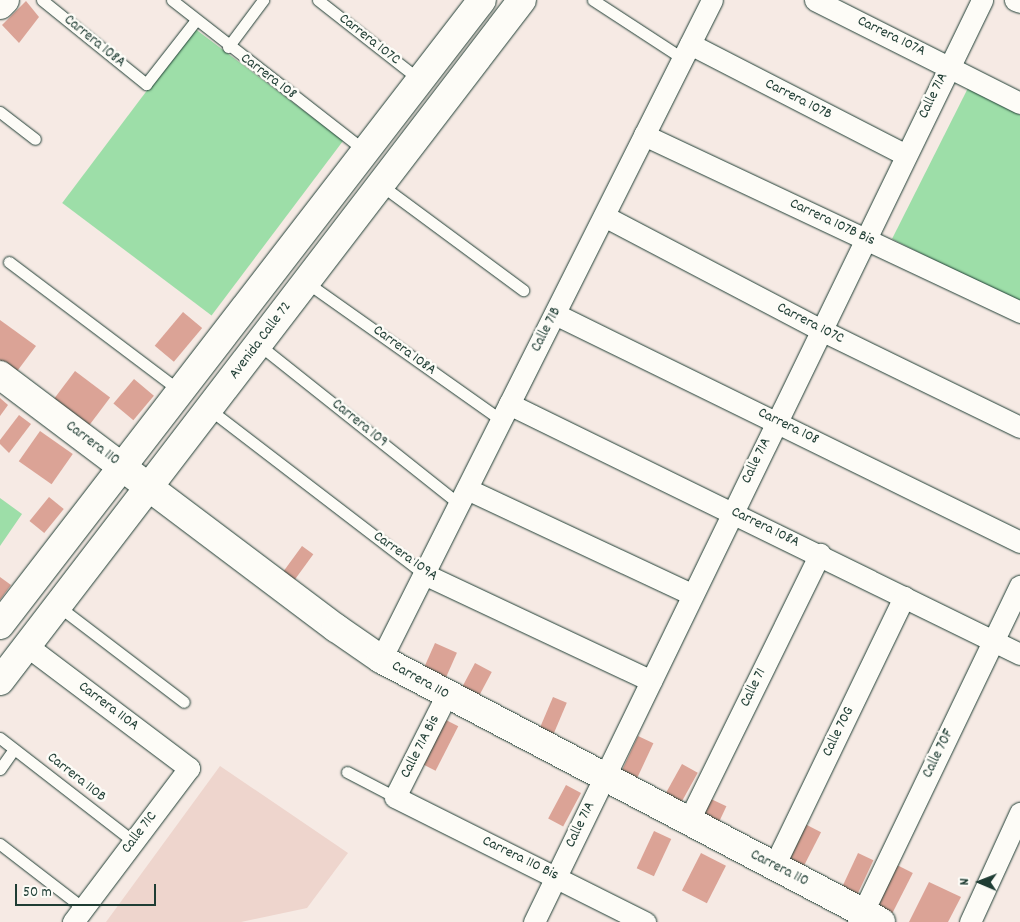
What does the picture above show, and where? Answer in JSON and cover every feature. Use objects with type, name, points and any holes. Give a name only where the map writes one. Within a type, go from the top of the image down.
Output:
[{"type":"main road","points":[[0,5],[5,0]]},
{"type":"main road","name":"Avenida Calle 72","points":[[0,681],[522,0]]},
{"type":"main road","points":[[0,625],[420,80],[472,4]]},
{"type":"main road","name":"Carrera 110","points":[[0,375],[150,486],[336,628],[381,659],[446,696],[774,866],[867,919]]},
{"type":"street","name":"Calle 71B","points":[[381,659],[712,0]]},
{"type":"street","name":"Carrera 107A","points":[[815,0],[1020,103]]},
{"type":"street","name":"Calle 71A","points":[[534,922],[691,594],[982,0]]},
{"type":"street","points":[[1015,0],[1020,2]]},
{"type":"street","name":"Carrera 107B","points":[[686,51],[906,155]]},
{"type":"street","name":"Carrera 107B Bis","points":[[644,135],[1020,312]]},
{"type":"street","name":"Carrera 107C","points":[[604,216],[821,330],[1020,427]]},
{"type":"street","name":"Carrera 108","points":[[555,314],[1020,542]]},
{"type":"street","name":"Carrera 108A","points":[[505,412],[732,512],[1020,654]]},
{"type":"street","name":"Carrera 109","points":[[463,497],[691,594]]},
{"type":"street","name":"Calle 71","points":[[688,822],[820,554]]},
{"type":"street","name":"Carrera 109A","points":[[424,574],[651,681]]},
{"type":"street","name":"Calle 70F","points":[[867,919],[993,641],[1020,586]]},
{"type":"street","name":"Calle 70G","points":[[774,866],[904,597]]},
{"type":"street","name":"Carrera 110A","points":[[27,646],[189,768]]},
{"type":"street","name":"Calle 71A Bis","points":[[395,797],[446,696]]},
{"type":"street","name":"Calle 71C","points":[[78,915],[189,768]]},
{"type":"street","name":"Carrera 110 Bis","points":[[395,797],[645,922]]},
{"type":"street","points":[[970,922],[1020,813]]},
{"type":"lane","name":"Carrera 108A","points":[[42,0],[146,84],[196,20]]},
{"type":"lane","name":"Carrera 108","points":[[172,0],[228,47],[366,151]]},
{"type":"lane","points":[[228,47],[263,0]]},
{"type":"lane","name":"Carrera 107C","points":[[318,0],[420,80]]},
{"type":"lane","name":"Carrera 107B","points":[[593,0],[686,51]]},
{"type":"lane","points":[[0,112],[35,138]]},
{"type":"lane","points":[[381,185],[523,290]]},
{"type":"lane","points":[[9,262],[180,391]]},
{"type":"lane","name":"Carrera 108A","points":[[306,282],[505,412]]},
{"type":"lane","name":"Carrera 109","points":[[258,344],[463,497]]},
{"type":"lane","name":"Carrera 109A","points":[[209,409],[424,574]]},
{"type":"lane","points":[[58,606],[184,702]]},
{"type":"lane","name":"Carrera 110B","points":[[0,738],[134,842]]},
{"type":"lane","points":[[0,769],[14,749]]},
{"type":"lane","points":[[347,772],[395,797]]},
{"type":"lane","points":[[0,844],[78,915]]},
{"type":"shaded area","points":[[220,766],[348,853],[307,908],[241,922],[106,922]]},
{"type":"green space","points":[[194,28],[343,141],[212,315],[62,203]]},
{"type":"green space","points":[[968,88],[1020,115],[1020,303],[892,239]]},
{"type":"green space","points":[[0,498],[22,514],[0,546]]},
{"type":"building","points":[[26,1],[39,17],[19,43],[2,25]]},
{"type":"building","points":[[183,312],[202,328],[174,362],[155,346]]},
{"type":"building","points":[[0,320],[36,346],[15,374],[0,363]]},
{"type":"building","points":[[75,371],[110,397],[89,425],[54,399]]},
{"type":"building","points":[[134,379],[154,396],[133,420],[113,404]]},
{"type":"building","points":[[0,398],[8,405],[0,416]]},
{"type":"building","points":[[19,415],[31,424],[9,453],[0,444],[0,440]]},
{"type":"building","points":[[40,431],[73,454],[52,484],[19,461]]},
{"type":"building","points":[[49,497],[64,509],[44,533],[29,521]]},
{"type":"building","points":[[302,546],[313,554],[292,583],[281,575]]},
{"type":"building","points":[[0,577],[11,585],[0,600]]},
{"type":"building","points":[[435,643],[457,653],[445,680],[423,670]]},
{"type":"building","points":[[475,663],[492,672],[479,696],[462,687]]},
{"type":"building","points":[[553,697],[567,703],[553,735],[539,729]]},
{"type":"building","points":[[444,719],[458,726],[436,771],[421,764]]},
{"type":"building","points":[[638,736],[653,743],[636,781],[620,774]]},
{"type":"building","points":[[682,764],[698,773],[679,806],[664,797]]},
{"type":"building","points":[[566,785],[581,793],[563,827],[548,819]]},
{"type":"building","points":[[711,799],[726,806],[718,824],[703,817]]},
{"type":"building","points":[[805,824],[821,832],[802,869],[786,861]]},
{"type":"building","points":[[654,831],[671,839],[654,876],[637,868]]},
{"type":"building","points":[[701,853],[726,866],[707,903],[682,890]]},
{"type":"building","points":[[858,853],[873,860],[857,895],[842,887]]},
{"type":"building","points":[[895,864],[913,873],[891,916],[873,907]]},
{"type":"building","points":[[929,882],[961,897],[948,922],[909,922]]}]
